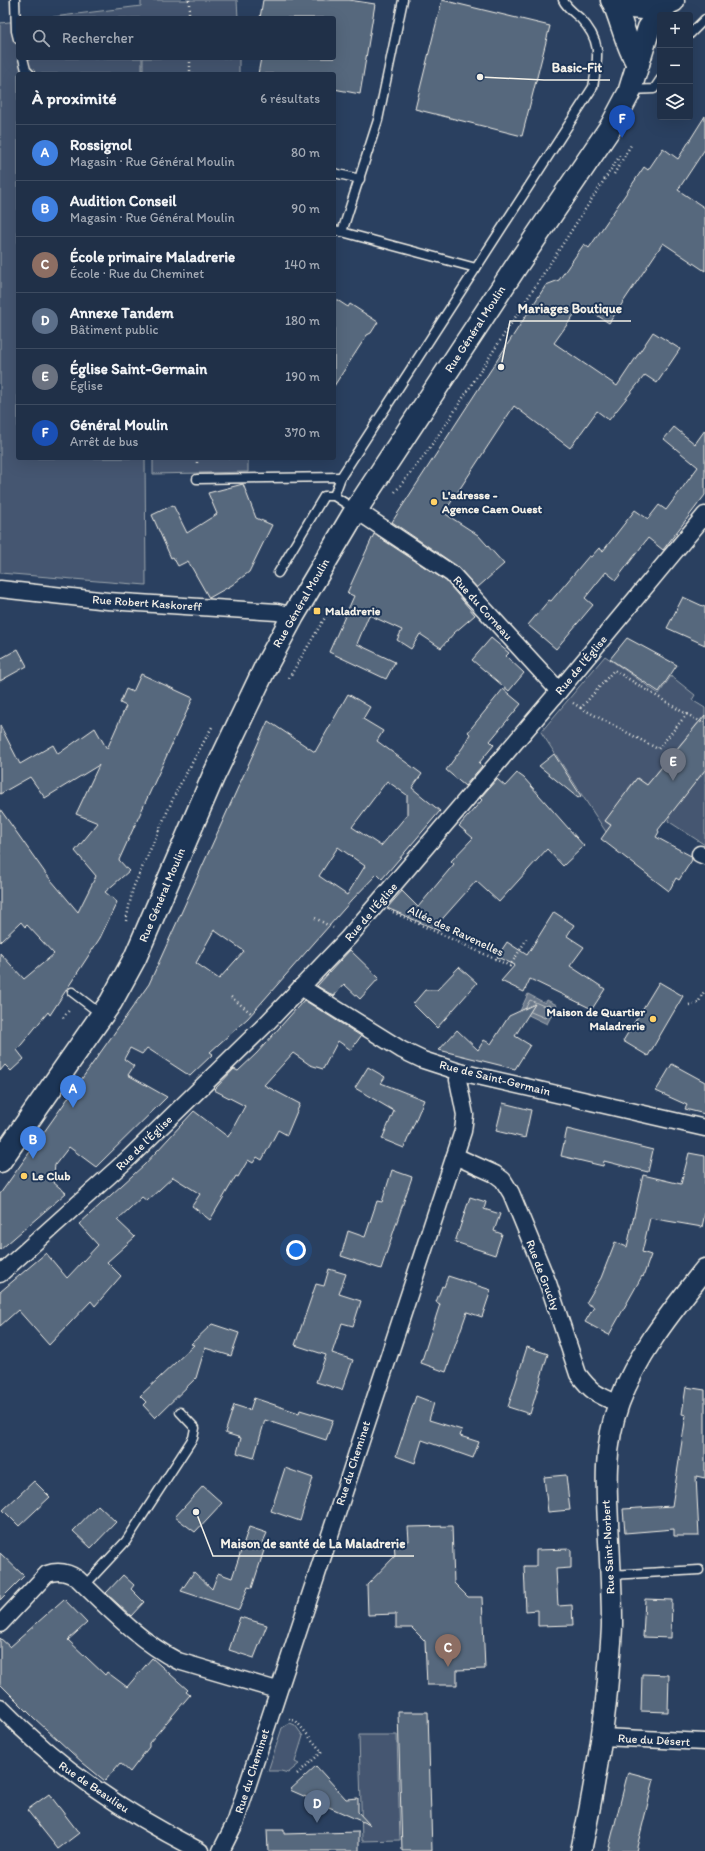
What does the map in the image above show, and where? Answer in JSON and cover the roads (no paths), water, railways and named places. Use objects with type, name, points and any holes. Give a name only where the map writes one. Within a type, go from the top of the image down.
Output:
[{"type":"main road","points":[[612,0],[625,6],[639,8],[652,8],[671,2]]},
{"type":"main road","points":[[612,0],[626,33],[630,51],[638,64]]},
{"type":"main road","name":"Rue Général Moulin","points":[[0,1161],[102,1015],[135,958],[213,777],[266,666],[293,616],[356,510],[624,105],[650,28],[671,2]]},
{"type":"street","name":"Rue du Corneau","points":[[356,510],[452,574],[559,691]]},
{"type":"street","name":"Rue de l'Église","points":[[0,1274],[130,1157],[301,987],[377,905],[559,691],[705,515]]},
{"type":"street","name":"Rue Robert Kaskoreff","points":[[0,589],[108,601],[277,612],[293,616]]},
{"type":"street","name":"Rue de Saint-Germain","points":[[301,987],[402,1050],[423,1060],[460,1072],[705,1128]]},
{"type":"street","name":"Rue du Cheminet","points":[[221,1851],[236,1821],[455,1156],[465,1115],[458,1080],[460,1072]]},
{"type":"street","name":"Rue de Gruchy","points":[[455,1156],[494,1174],[503,1180],[511,1193],[548,1283],[578,1374],[596,1395],[619,1404]]},
{"type":"street","name":"Rue Saint-Norbert","points":[[581,1851],[603,1737],[612,1624],[606,1465],[619,1404],[633,1371],[646,1346],[705,1269]]},
{"type":"street","points":[[0,1624],[47,1574],[56,1571],[70,1574],[85,1585],[128,1627],[165,1654],[178,1661],[278,1690]]},
{"type":"street","name":"Rue de Beaulieu","points":[[0,1707],[41,1747],[79,1778],[132,1812],[200,1851]]},
{"type":"street","name":"Rue du Désert","points":[[603,1737],[705,1742]]},
{"type":"lane","points":[[15,0],[16,31]]},
{"type":"lane","points":[[403,0],[378,120],[360,179],[338,231],[476,268]]},
{"type":"lane","points":[[334,496],[341,477],[593,87],[598,57],[597,42],[589,28],[563,0]]},
{"type":"lane","points":[[693,31],[705,19]]},
{"type":"lane","points":[[24,60],[28,72]]},
{"type":"lane","points":[[630,90],[654,89],[657,84]]},
{"type":"lane","points":[[336,173],[360,179]]},
{"type":"lane","points":[[197,479],[341,477]]},
{"type":"lane","points":[[278,573],[324,496],[334,496],[356,510]]},
{"type":"lane","points":[[72,992],[102,1015]]},
{"type":"lane","points":[[85,1585],[126,1540],[193,1438],[196,1428],[180,1412]]},
{"type":"lane","points":[[610,1575],[699,1570]]},
{"type":"water","points":[[528,994],[545,1003],[547,1000],[557,1005],[547,1024],[520,1011]]},
{"type":"place","name":"Basic-Fit","points":[[480,77]]},
{"type":"place","name":"Général Moulin","points":[[622,138]]},
{"type":"place","name":"Mariages Boutique","points":[[501,367]]},
{"type":"place","name":"L'adresse - Agence Caen Ouest","points":[[434,502]]},
{"type":"place","name":"Maladrerie","points":[[317,611]]},
{"type":"place","name":"Église Saint-Germain","points":[[673,781]]},
{"type":"place","name":"Maison de Quartier Maladrerie","points":[[653,1019]]},
{"type":"place","name":"Rossignol","points":[[73,1108]]},
{"type":"place","name":"Audition Conseil","points":[[33,1159]]},
{"type":"place","name":"Le Club","points":[[24,1176]]},
{"type":"place","name":"Maison de santé de La Maladrerie","points":[[196,1512]]},
{"type":"place","name":"École primaire Maladrerie","points":[[448,1667]]},
{"type":"place","name":"Annexe Tandem","points":[[317,1823]]}]
